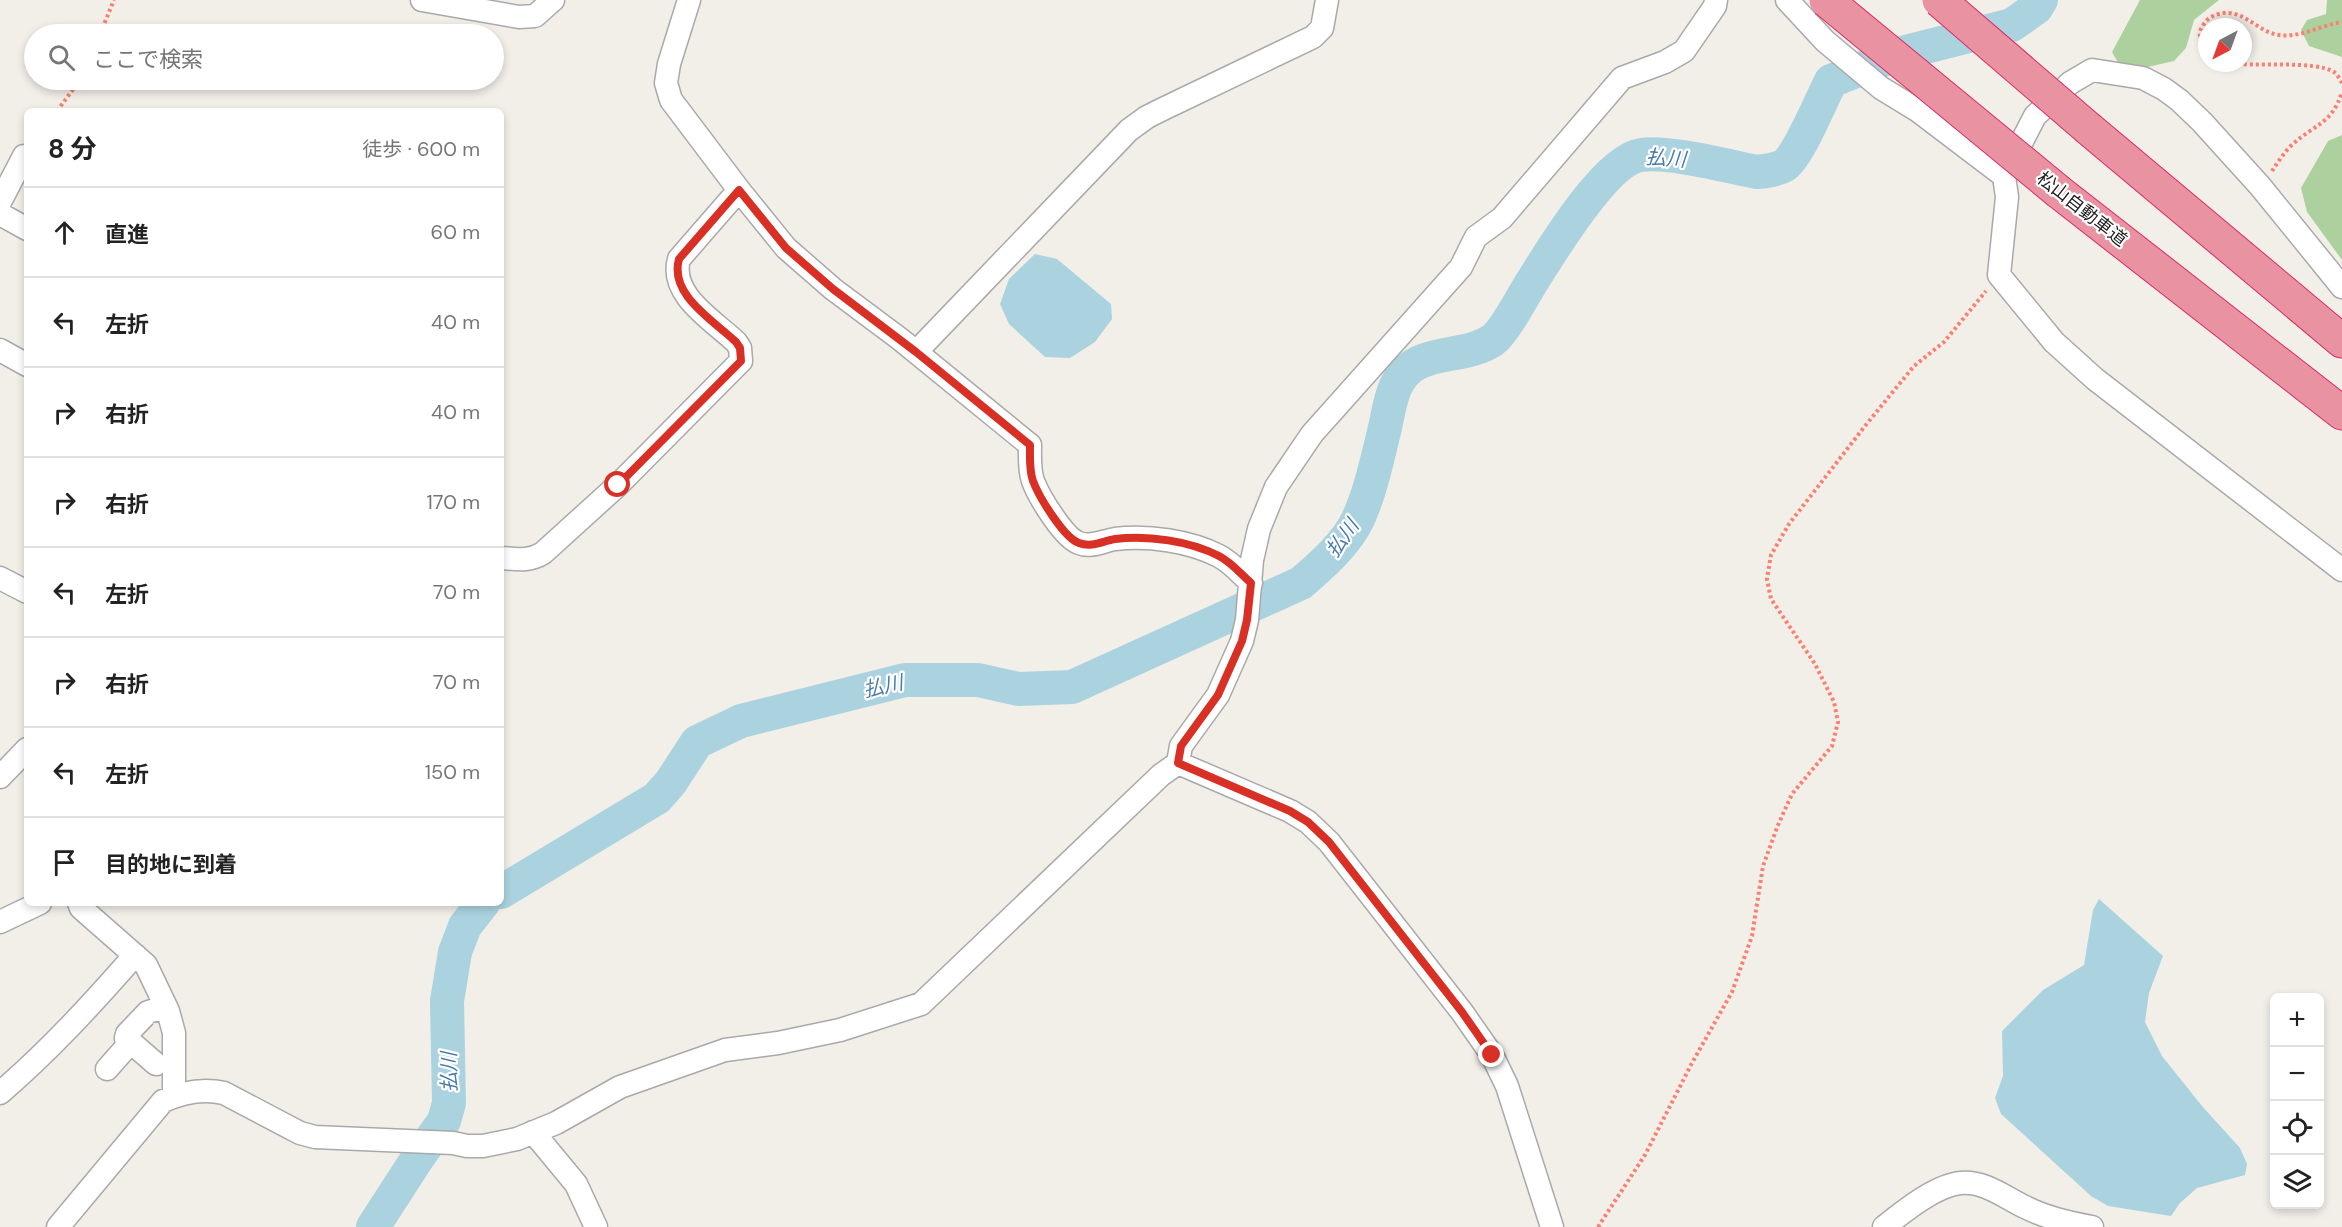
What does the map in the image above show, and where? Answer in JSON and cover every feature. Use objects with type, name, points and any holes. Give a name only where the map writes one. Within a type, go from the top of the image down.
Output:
[{"type":"highway","name":"松山自動車道","points":[[1826,0],[2059,192],[2342,413]]},
{"type":"highway","points":[[1939,0],[2342,341]]},
{"type":"street","points":[[422,0],[519,17],[535,16],[553,0]]},
{"type":"street","points":[[916,352],[1129,130],[1162,109],[1308,41],[1322,28],[1327,0]]},
{"type":"street","points":[[58,1227],[163,1101],[183,1092],[214,1090],[224,1093],[300,1133],[315,1137],[475,1146],[517,1139],[556,1123],[620,1087],[725,1050],[778,1043],[840,1030],[921,1004],[1161,775],[1178,763],[1181,746],[1218,695],[1242,641],[1247,620],[1252,560],[1259,529],[1276,487],[1312,434],[1461,267],[1476,237],[1502,218],[1622,78],[1665,62],[1684,51],[1715,6],[1716,0]]},
{"type":"street","points":[[1786,0],[1825,40],[1881,88],[1917,110],[2004,176]]},
{"type":"street","points":[[684,3],[666,83],[671,100],[786,248],[833,289],[916,352],[1030,445],[1033,482],[1069,538],[1080,544],[1130,538],[1167,540],[1221,557],[1251,583]]},
{"type":"street","points":[[2342,287],[2260,186],[2202,122],[2164,89],[2143,78],[2092,70],[2070,83],[2035,116],[2004,176],[2007,197],[1999,275],[2054,342],[2095,379],[2342,570]]},
{"type":"street","points":[[0,202],[24,156]]},
{"type":"street","points":[[504,558],[534,558],[543,553],[618,485],[741,361],[740,348],[736,342],[682,290],[676,269],[679,259],[739,190]]},
{"type":"street","points":[[0,214],[24,227]]},
{"type":"street","points":[[0,350],[24,363]]},
{"type":"street","points":[[0,578],[24,590]]},
{"type":"street","points":[[0,777],[24,752]]},
{"type":"street","points":[[1178,763],[1290,811],[1308,822],[1329,842],[1462,1012],[1492,1055],[1507,1086],[1552,1227]]},
{"type":"street","points":[[0,922],[34,906]]},
{"type":"street","points":[[80,906],[146,965],[166,1007],[174,1033],[174,1096]]},
{"type":"street","points":[[0,1093],[84,1014],[135,955]]},
{"type":"street","points":[[156,1064],[126,1038],[148,1012],[166,1007]]},
{"type":"street","points":[[107,1069],[130,1043]]},
{"type":"street","points":[[533,1132],[576,1184],[596,1227]]},
{"type":"street","points":[[1884,1227],[1907,1209],[1941,1189],[1960,1183],[1983,1185],[2025,1208],[2056,1220],[2092,1227]]},
{"type":"path","points":[[104,24],[114,0]]},
{"type":"path","points":[[2210,18],[2238,15],[2244,18]]},
{"type":"path","points":[[2252,22],[2277,35],[2310,31],[2342,22]]},
{"type":"path","points":[[2252,64],[2299,65],[2327,69],[2335,72],[2342,82]]},
{"type":"path","points":[[59,108],[73,90]]},
{"type":"path","points":[[2260,186],[2293,144],[2332,115],[2342,92]]},
{"type":"path","points":[[1598,1227],[1646,1155],[1692,1063],[1732,992],[1752,936],[1763,866],[1778,825],[1792,794],[1832,746],[1838,722],[1834,702],[1815,664],[1771,599],[1767,579],[1772,555],[1789,524],[1865,426],[1914,366],[1944,342],[1999,275]]},
{"type":"green space","points":[[2140,0],[2219,0],[2194,20],[2186,48],[2174,61],[2139,69],[2119,64],[2112,52]]},
{"type":"green space","points":[[2327,0],[2342,0],[2342,57],[2309,46],[2301,30],[2307,20],[2326,14]]},
{"type":"green space","points":[[2342,135],[2342,260],[2307,212],[2301,188],[2328,141]]},
{"type":"water","points":[[1035,254],[1057,259],[1111,304],[1112,319],[1095,342],[1070,358],[1045,357],[1009,324],[1000,304],[1009,279]]},
{"type":"water","points":[[2099,899],[2163,956],[2149,993],[2145,1022],[2162,1056],[2202,1106],[2240,1148],[2247,1164],[2245,1175],[2197,1188],[2180,1203],[2171,1216],[2108,1206],[2091,1196],[2001,1114],[1995,1098],[2003,1076],[2002,1031],[2043,990],[2084,965],[2093,910]]},
{"type":"waterway","name":"払川","points":[[504,890],[657,798],[671,782],[697,742],[741,721],[905,680],[978,680],[1018,689],[1072,687],[1301,583],[1325,562],[1358,519],[1372,478],[1393,393],[1403,374],[1414,365],[1426,360],[1480,347],[1493,340],[1509,321],[1566,229],[1612,172],[1627,161],[1641,155],[1653,154],[1757,172],[1779,168],[1791,159],[1797,149],[1831,81],[1898,54],[2012,25],[2036,8],[2041,0]]},
{"type":"waterway","name":"払川","points":[[373,1227],[444,1121],[449,1103],[447,1001],[455,952],[465,926],[481,906]]},
{"type":"route","points":[[618,485],[736,369],[741,361],[740,348],[736,342],[682,290],[676,269],[679,259],[739,190],[786,248],[833,289],[900,339],[1030,445],[1033,482],[1069,538],[1080,544],[1130,538],[1167,540],[1221,557],[1251,583],[1242,641],[1227,678],[1218,695],[1181,746],[1178,763],[1290,811],[1308,822],[1329,842],[1462,1012],[1492,1055]]}]
